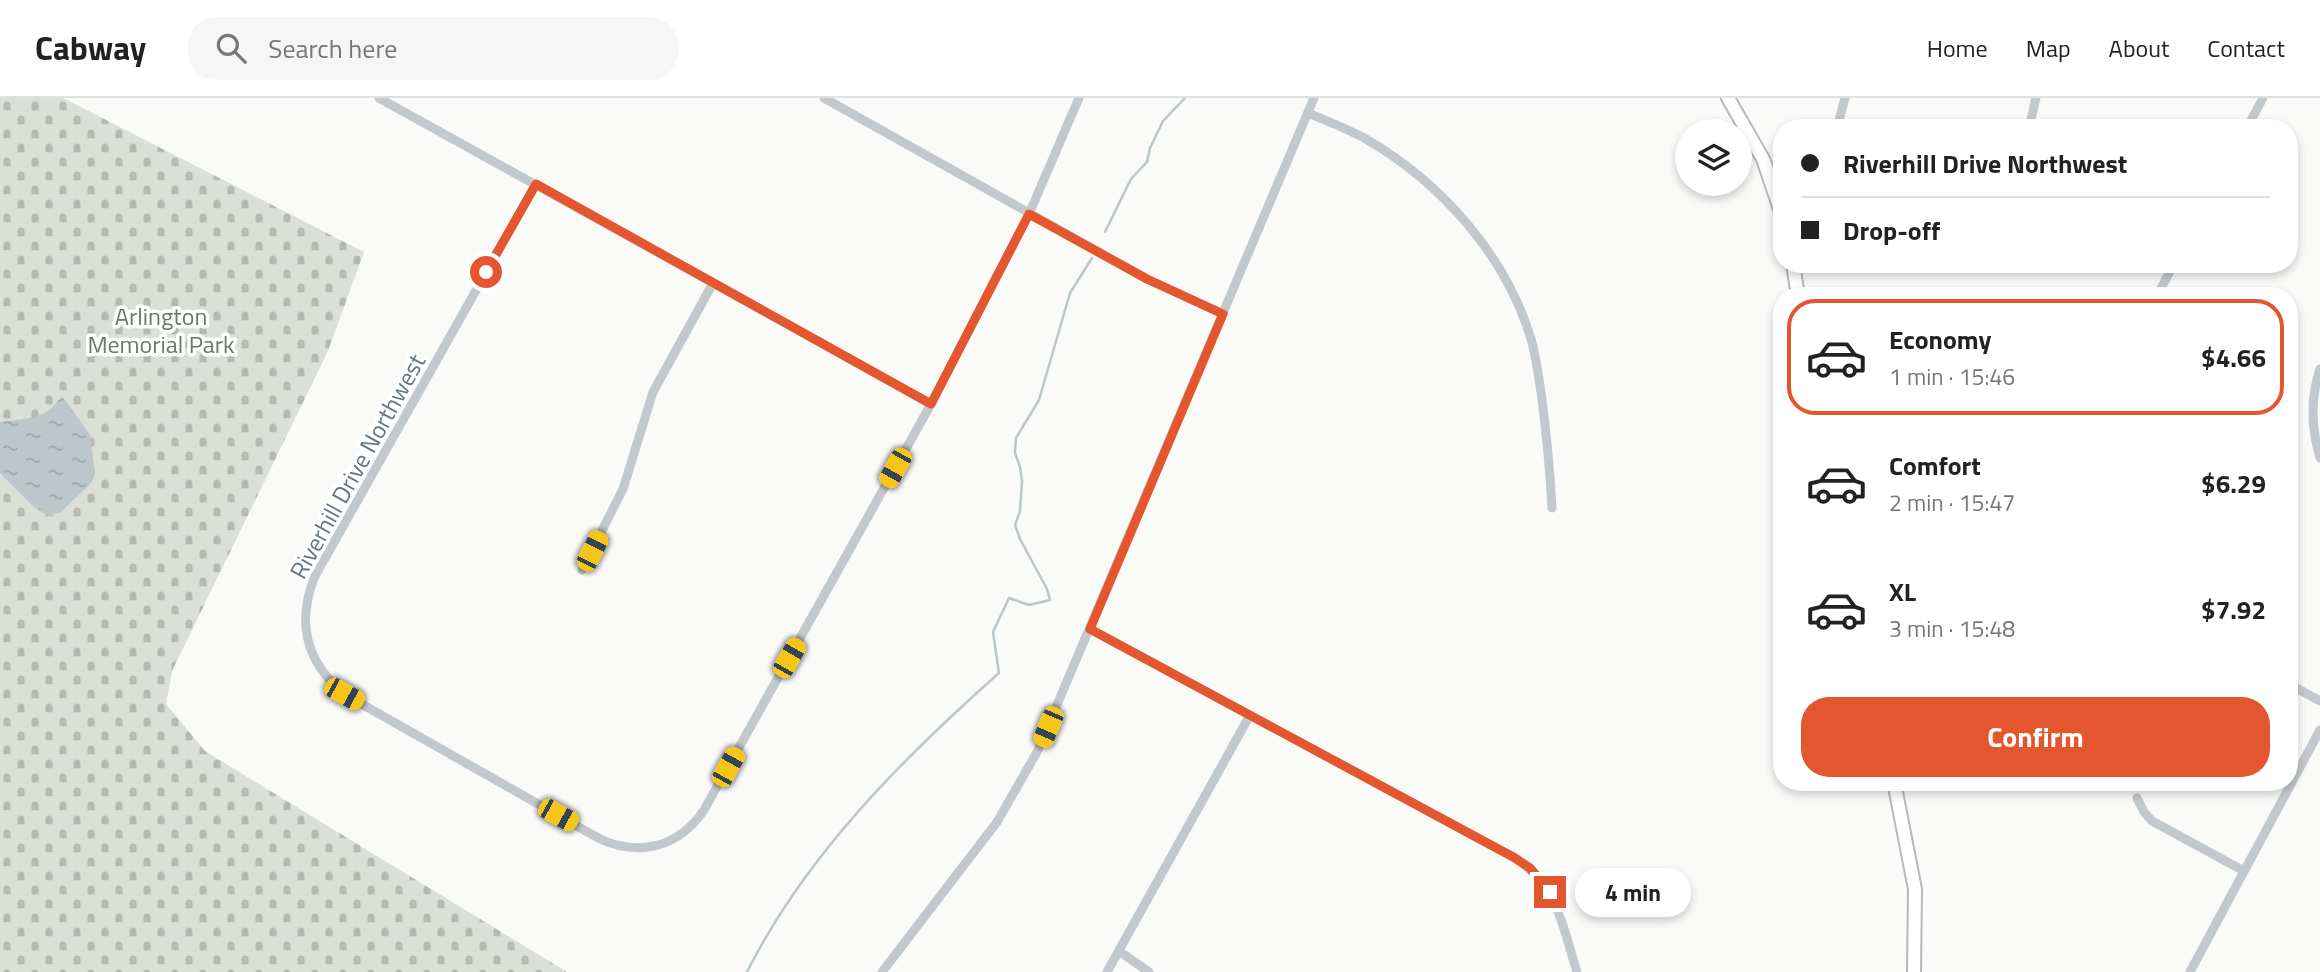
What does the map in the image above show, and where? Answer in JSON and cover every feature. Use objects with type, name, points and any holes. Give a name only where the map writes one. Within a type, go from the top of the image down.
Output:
[{"type":"street","points":[[379,98],[931,404]]},
{"type":"street","points":[[824,98],[838,102],[1029,214],[1147,279],[1223,314]]},
{"type":"street","name":"Riverhill Drive Northwest","points":[[536,184],[315,576],[307,601],[305,627],[309,647],[317,665],[329,681],[344,694],[600,839],[625,848],[651,847],[676,838],[698,819],[931,404],[1029,214],[1079,98]]},
{"type":"street","points":[[882,972],[997,822],[1037,752],[1314,98]]},
{"type":"street","points":[[1728,98],[1763,159],[1773,188]]},
{"type":"street","points":[[1839,119],[1845,98]]},
{"type":"street","points":[[2031,119],[2036,98]]},
{"type":"street","points":[[2252,119],[2263,98]]},
{"type":"street","points":[[1308,113],[1365,138],[1416,173],[1440,195],[1484,245],[1503,272],[1524,319],[1537,364],[1549,452],[1552,508]]},
{"type":"street","points":[[1763,159],[1773,167]]},
{"type":"street","points":[[582,570],[623,489],[653,392],[713,283]]},
{"type":"street","points":[[2320,369],[2312,422],[2320,458]]},
{"type":"street","points":[[1090,629],[1530,868],[1542,880],[1556,904],[1577,972]]},
{"type":"street","points":[[2298,689],[2320,701]]},
{"type":"street","points":[[1107,972],[1250,715]]},
{"type":"street","points":[[2298,771],[2320,730]]},
{"type":"street","points":[[1896,791],[1915,889],[1914,972]]},
{"type":"street","points":[[2190,972],[2287,791]]},
{"type":"street","points":[[2137,799],[2152,821],[2244,872]]},
{"type":"street","points":[[1118,951],[1149,972]]},
{"type":"green space","name":"Arlington Memorial Park","points":[[0,98],[63,98],[364,252],[328,351],[172,671],[166,704],[205,751],[567,972],[0,972]]},
{"type":"water","points":[[63,397],[90,435],[95,474],[91,483],[61,512],[48,516],[34,507],[0,473],[0,422],[40,415]]},
{"type":"waterway","points":[[1105,232],[1131,179],[1147,162],[1150,148],[1163,121],[1185,98]]},
{"type":"waterway","points":[[747,972],[798,888],[859,811],[927,740],[999,673],[993,632],[1009,598],[1029,605],[1050,600],[1015,525],[1020,511],[1022,481],[1015,453],[1016,438],[1039,400],[1070,293],[1092,258]]},
{"type":"route","points":[[486,272],[536,184],[931,404],[1029,214],[1147,279],[1223,314],[1090,629],[1515,858],[1530,868],[1550,892]]}]
